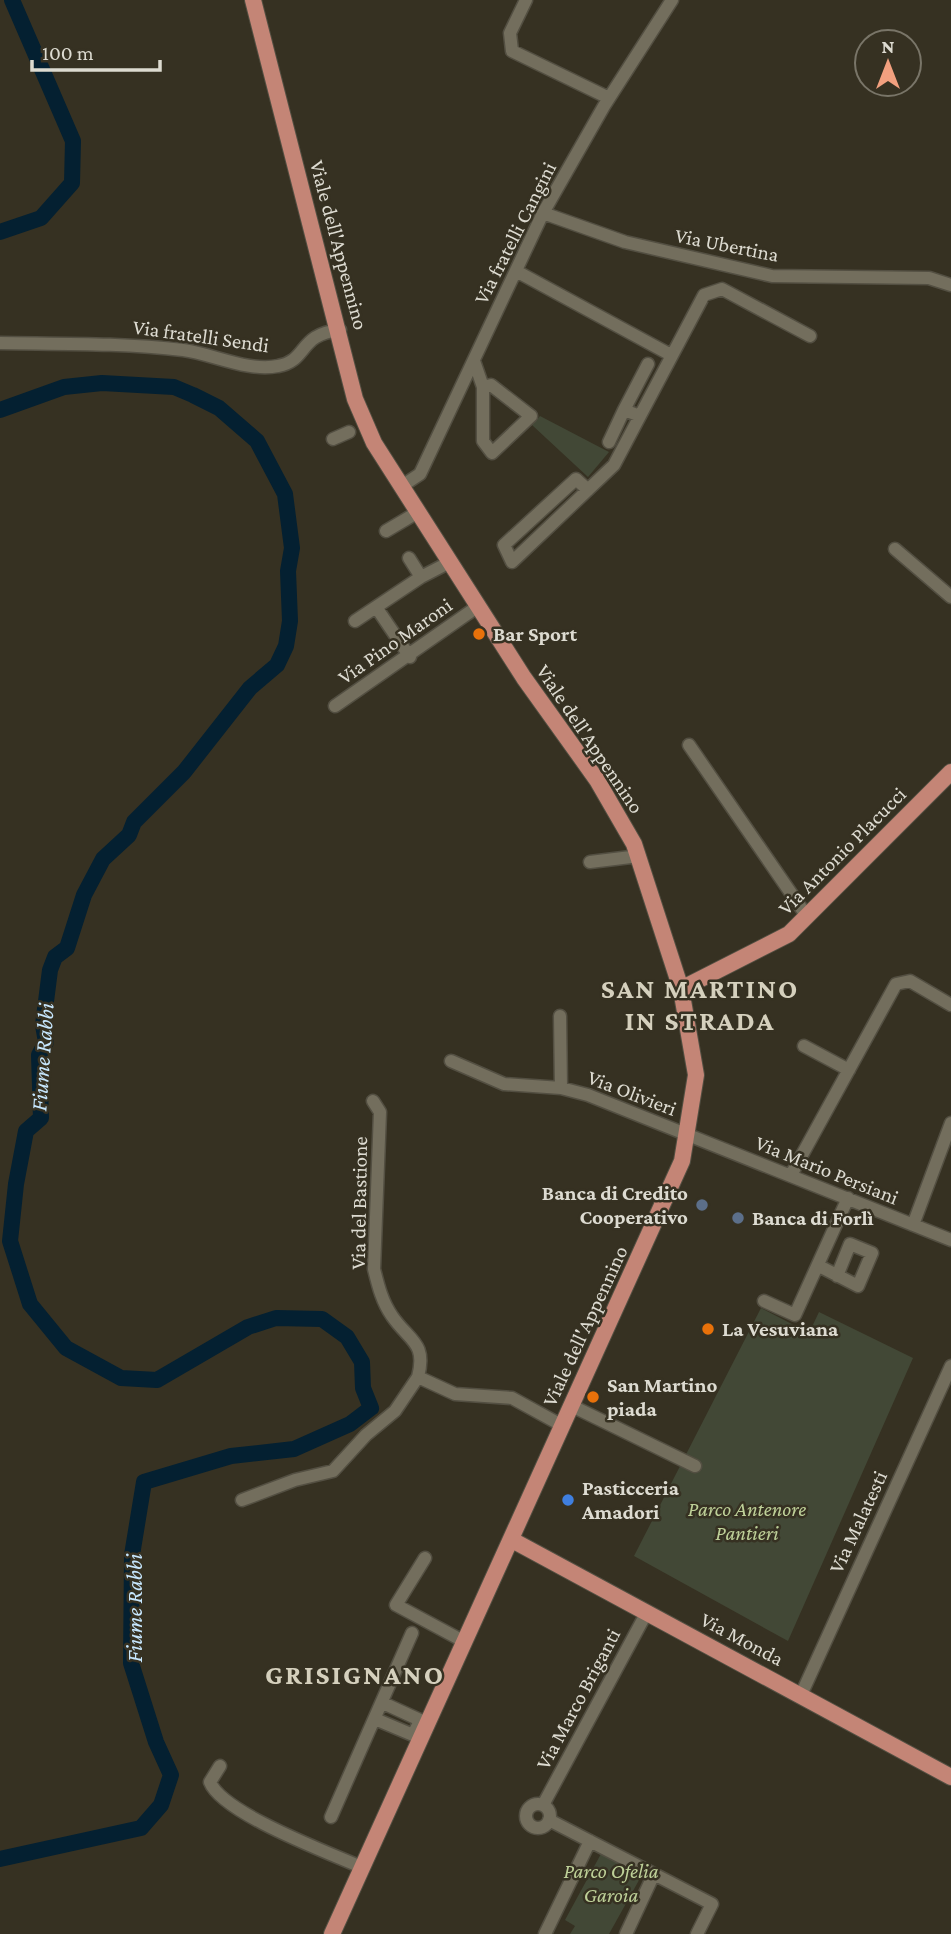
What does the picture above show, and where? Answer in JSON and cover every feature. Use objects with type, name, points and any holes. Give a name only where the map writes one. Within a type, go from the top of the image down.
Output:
[{"type":"main road","name":"Viale dell'Appennino","points":[[253,0],[340,330],[355,399],[357,429],[402,486],[478,607],[597,780],[639,856],[681,989],[696,1075],[682,1161],[512,1540],[421,1729],[332,1934]]},
{"type":"main road","name":"Via Antonio Placucci","points":[[681,989],[789,934],[951,772]]},
{"type":"main road","name":"Via Monda","points":[[512,1540],[951,1777]]},
{"type":"street","points":[[526,0],[510,33],[512,51],[609,98]]},
{"type":"street","name":"Via fratelli Cangini","points":[[402,486],[420,474],[543,213],[609,98],[672,0]]},
{"type":"street","name":"Via Ubertina","points":[[543,213],[625,243],[772,276],[929,278],[951,285]]},
{"type":"street","points":[[516,271],[671,355]]},
{"type":"street","points":[[512,562],[614,465],[704,295],[722,289],[810,336]]},
{"type":"street","name":"Via fratelli Sendi","points":[[0,342],[134,344],[270,367],[295,358],[318,333],[340,330]]},
{"type":"street","points":[[474,361],[483,387],[484,441],[492,453],[531,416],[491,385],[483,387]]},
{"type":"street","points":[[609,442],[648,364]]},
{"type":"street","points":[[624,410],[640,416]]},
{"type":"street","points":[[333,439],[357,429]]},
{"type":"street","points":[[386,531],[418,512]]},
{"type":"street","points":[[895,550],[951,597]]},
{"type":"street","points":[[409,558],[421,577]]},
{"type":"street","points":[[355,621],[421,577],[450,562]]},
{"type":"street","points":[[376,607],[410,657]]},
{"type":"street","name":"Via Pino Maroni","points":[[335,706],[410,657],[478,607]]},
{"type":"street","points":[[689,745],[806,915]]},
{"type":"street","points":[[590,863],[639,856]]},
{"type":"street","points":[[791,1175],[896,984],[910,981],[951,1005]]},
{"type":"street","name":"Via Olivieri","points":[[560,1016],[561,1088]]},
{"type":"street","points":[[804,1046],[849,1070]]},
{"type":"street","name":"Via Olivieri","points":[[451,1061],[505,1084],[561,1088],[588,1095],[688,1136]]},
{"type":"street","name":"Via del Bastione","points":[[373,1101],[380,1112],[374,1269],[379,1292],[392,1315],[417,1344],[423,1359],[418,1377]]},
{"type":"street","points":[[913,1225],[951,1123]]},
{"type":"street","name":"Via Mario Persiani","points":[[688,1136],[951,1240]]},
{"type":"street","points":[[764,1301],[796,1315],[848,1198]]},
{"type":"street","points":[[819,1266],[837,1276],[858,1286],[872,1253],[850,1244],[837,1276]]},
{"type":"street","name":"Via Malatesti","points":[[801,1695],[951,1366]]},
{"type":"street","points":[[242,1500],[295,1480],[333,1471],[366,1435],[394,1411],[418,1377],[455,1394],[512,1398],[563,1426]]},
{"type":"street","points":[[572,1406],[695,1466]]},
{"type":"street","points":[[425,1558],[396,1605],[465,1642]]},
{"type":"street","name":"Via Marco Briganti","points":[[543,1805],[647,1612]]},
{"type":"street","points":[[331,1818],[412,1633]]},
{"type":"street","points":[[375,1719],[413,1735],[421,1729],[420,1720],[383,1703]]},
{"type":"street","points":[[220,1766],[210,1782],[215,1795],[277,1831],[361,1867]]},
{"type":"street","points":[[543,1805],[549,1813],[549,1821],[536,1828],[527,1821],[526,1812],[531,1806],[543,1805]]},
{"type":"street","points":[[549,1821],[712,1904],[697,1934]]},
{"type":"street","points":[[545,1934],[590,1841]]},
{"type":"street","points":[[626,1934],[654,1874]]},
{"type":"green space","points":[[540,416],[609,452],[588,477],[532,425]]},
{"type":"green space","name":"Parco Antenore Pantieri","points":[[761,1308],[809,1333],[819,1312],[913,1358],[788,1641],[634,1556]]},
{"type":"green space","name":"Parco Ofelia Garoia","points":[[602,1852],[643,1873],[609,1934],[570,1934],[575,1926],[565,1920]]},
{"type":"waterway","name":"Fiume Rabbi","points":[[0,232],[41,218],[72,183],[73,141],[12,0]]},
{"type":"waterway","name":"Fiume Rabbi","points":[[0,410],[64,387],[102,383],[174,387],[193,395],[219,408],[257,441],[285,494],[292,548],[288,571],[290,621],[286,646],[277,665],[250,688],[184,772],[134,822],[129,835],[103,859],[84,895],[67,948],[55,957],[50,970],[43,1025],[46,1042],[39,1055],[41,1118],[26,1131],[16,1184],[10,1241],[30,1304],[66,1348],[121,1378],[157,1380],[248,1327],[276,1318],[322,1319],[347,1337],[362,1362],[363,1388],[371,1408],[350,1424],[294,1449],[231,1456],[144,1482],[132,1555],[131,1663],[156,1742],[171,1775],[161,1805],[141,1828],[0,1859]]},
{"type":"place","name":"Bar Sport","points":[[479,634]]},
{"type":"place","name":"Banca di Credito Cooperativo","points":[[702,1205]]},
{"type":"place","name":"Banca di Forlì","points":[[738,1218]]},
{"type":"place","name":"La Vesuviana","points":[[708,1329]]},
{"type":"place","name":"San Martino piada","points":[[593,1397]]},
{"type":"place","name":"Pasticceria Amadori","points":[[568,1500]]},
{"type":"district","name":"SAN MARTINO IN STRADA","points":[[700,1004]]},
{"type":"district","name":"GRISIGNANO","points":[[355,1674]]}]
